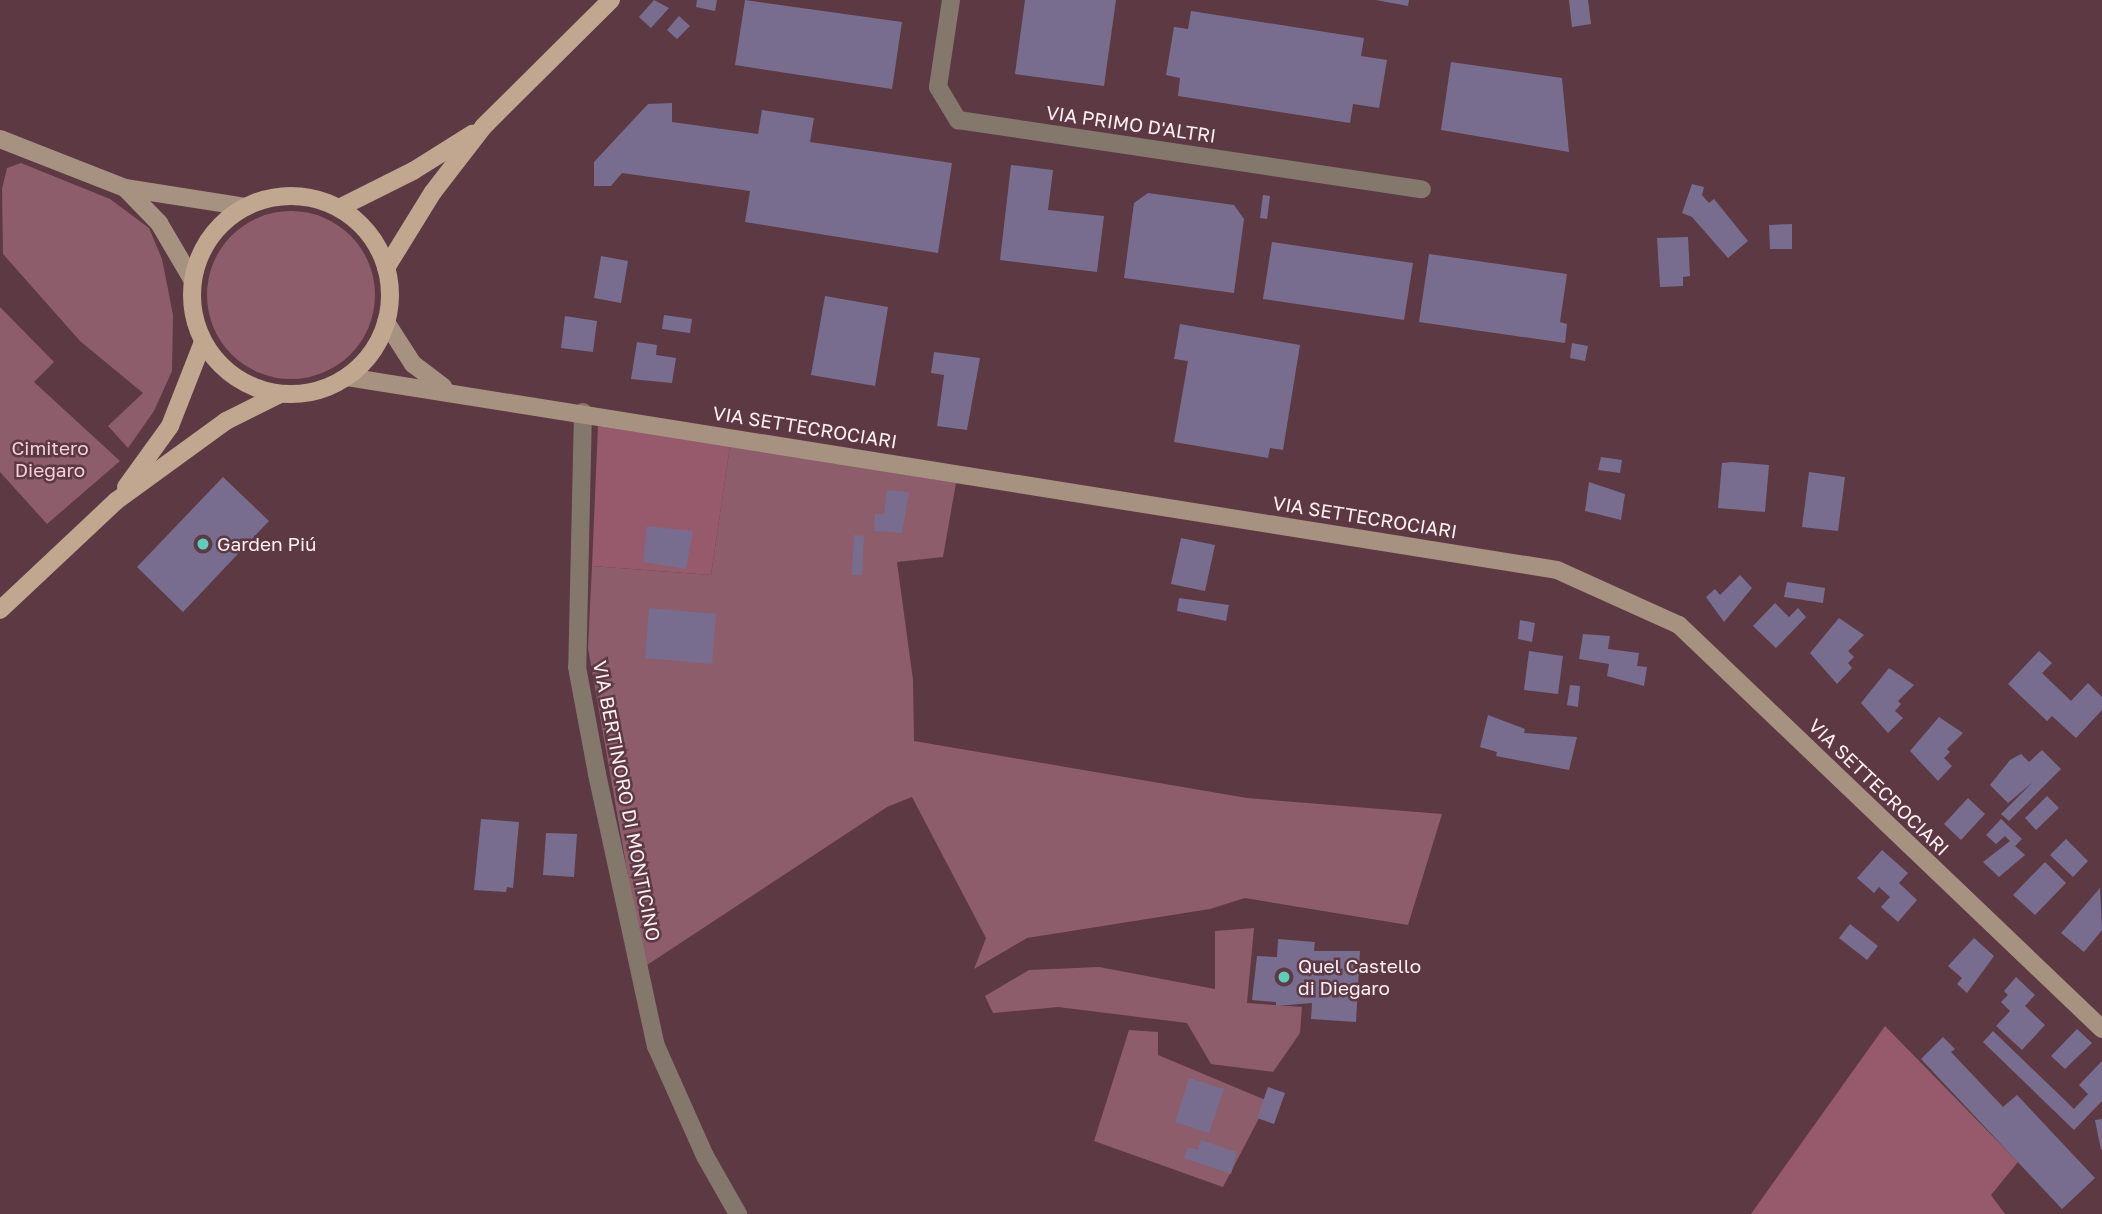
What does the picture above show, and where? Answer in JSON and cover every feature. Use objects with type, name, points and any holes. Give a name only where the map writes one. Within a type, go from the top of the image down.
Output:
[{"type":"main road","points":[[386,268],[433,192],[484,126],[611,0]]},
{"type":"main road","points":[[339,208],[413,171],[484,126]]},
{"type":"main road","points":[[0,139],[125,188],[246,207]]},
{"type":"main road","points":[[125,188],[159,223],[193,281]]},
{"type":"main road","points":[[277,197],[309,198],[339,208],[360,224],[386,268],[390,295],[386,322],[372,353],[347,377],[315,391],[280,394],[249,386],[223,368],[203,342],[193,313],[193,281],[202,251],[220,225],[246,207],[277,197]]},
{"type":"main road","name":"VIA SETTECROCIARI","points":[[386,322],[413,365],[429,380],[456,394]]},
{"type":"main road","points":[[116,501],[170,426],[203,342]]},
{"type":"main road","name":"VIA SETTECROCIARI","points":[[347,377],[583,412],[1557,570],[1679,625],[2102,1029]]},
{"type":"main road","points":[[0,610],[116,501],[226,421],[280,394]]},
{"type":"street","name":"VIA PRIMO D'ALTRI","points":[[951,0],[938,87],[958,120],[1422,189]]},
{"type":"street","name":"VIA BERTINORO DI MONTICINO","points":[[583,412],[577,667],[656,1046],[705,1156],[738,1214]]},
{"type":"green space","points":[[21,163],[110,199],[149,228],[162,259],[173,315],[172,371],[154,411],[128,448],[108,426],[143,393],[80,341],[3,254],[2,189],[7,168]]},
{"type":"green space","points":[[291,211],[323,217],[350,236],[369,263],[375,295],[369,327],[350,354],[323,373],[291,379],[259,373],[232,354],[213,327],[207,295],[213,263],[232,236],[259,217]]},
{"type":"green space","name":"Cimitero Diegaro","points":[[0,307],[54,362],[34,382],[120,461],[47,524],[0,472]]},
{"type":"green space","points":[[730,446],[956,483],[943,557],[897,562],[913,680],[914,741],[1247,798],[1442,814],[1408,925],[1245,898],[1210,909],[1027,938],[974,969],[986,938],[912,797],[887,807],[644,967],[588,648],[592,566],[711,575]]},
{"type":"green space","points":[[1254,928],[1247,1003],[1302,1007],[1300,1033],[1273,1072],[1211,1064],[1187,1023],[1058,1007],[993,1013],[985,996],[1029,970],[1099,967],[1215,989],[1215,931]]},
{"type":"green space","points":[[1129,1030],[1158,1032],[1158,1055],[1268,1101],[1223,1187],[1094,1141]]},
{"type":"shaded area","points":[[598,426],[730,446],[711,575],[592,566]]},
{"type":"shaded area","points":[[1885,1026],[2018,1162],[1991,1195],[2005,1214],[1751,1214]]},
{"type":"building","points":[[654,0],[669,8],[651,28],[639,17]]},
{"type":"building","points":[[697,0],[717,0],[715,11],[696,7]]},
{"type":"building","points":[[745,0],[902,22],[892,89],[735,65]]},
{"type":"building","points":[[1025,0],[1116,0],[1104,86],[1015,74]]},
{"type":"building","points":[[1376,0],[1409,0],[1408,6]]},
{"type":"building","points":[[1569,0],[1588,0],[1591,24],[1572,27]]},
{"type":"building","points":[[1191,11],[1364,38],[1361,56],[1387,60],[1379,108],[1353,104],[1350,123],[1178,96],[1180,78],[1166,75],[1174,27],[1188,29]]},
{"type":"building","points":[[679,16],[690,26],[677,39],[667,30]]},
{"type":"building","points":[[1451,62],[1562,78],[1569,152],[1441,130]]},
{"type":"building","points":[[672,103],[672,122],[758,134],[762,110],[814,118],[810,142],[952,163],[938,253],[745,222],[750,191],[622,173],[611,186],[594,186],[594,162],[648,104]]},
{"type":"building","points":[[1011,165],[1053,170],[1048,210],[1104,216],[1097,272],[1000,260]]},
{"type":"building","points":[[1692,184],[1704,187],[1702,195],[1709,203],[1714,199],[1748,241],[1728,258],[1692,217],[1682,213]]},
{"type":"building","points":[[1148,193],[1234,205],[1244,219],[1234,293],[1124,278],[1134,203]]},
{"type":"building","points":[[1263,195],[1270,196],[1267,219],[1260,218]]},
{"type":"building","points":[[1792,224],[1792,249],[1770,249],[1769,225]]},
{"type":"building","points":[[1688,237],[1690,276],[1683,277],[1683,286],[1660,287],[1657,238]]},
{"type":"building","points":[[1272,242],[1413,263],[1404,320],[1263,299]]},
{"type":"building","points":[[1429,254],[1567,274],[1560,322],[1567,324],[1565,343],[1419,322]]},
{"type":"building","points":[[601,256],[628,261],[621,303],[594,298]]},
{"type":"building","points":[[825,296],[888,307],[875,386],[811,375]]},
{"type":"building","points":[[664,315],[692,319],[690,333],[662,329]]},
{"type":"building","points":[[565,316],[597,321],[593,352],[561,348]]},
{"type":"building","points":[[1180,324],[1300,345],[1283,450],[1270,448],[1268,458],[1174,442],[1188,361],[1174,359]]},
{"type":"building","points":[[637,342],[657,345],[656,355],[676,358],[672,383],[631,379]]},
{"type":"building","points":[[1572,343],[1588,346],[1585,361],[1570,358]]},
{"type":"building","points":[[934,352],[980,358],[967,430],[937,426],[944,375],[931,373]]},
{"type":"building","points":[[1601,457],[1622,460],[1620,473],[1598,470]]},
{"type":"building","points":[[1722,463],[1769,465],[1765,512],[1718,508]]},
{"type":"building","points":[[1809,472],[1845,477],[1838,531],[1802,527]]},
{"type":"building","name":"Garden Piú","points":[[223,477],[269,521],[183,612],[137,567]]},
{"type":"building","points":[[1589,482],[1625,494],[1621,520],[1585,511]]},
{"type":"building","points":[[887,490],[909,492],[902,533],[874,531],[875,514],[884,514]]},
{"type":"building","points":[[647,526],[693,531],[686,569],[643,562]]},
{"type":"building","points":[[854,535],[864,536],[862,575],[852,575]]},
{"type":"building","points":[[1181,538],[1215,545],[1205,591],[1171,584]]},
{"type":"building","points":[[1740,575],[1752,588],[1724,622],[1706,597],[1715,589],[1720,595]]},
{"type":"building","points":[[1787,582],[1825,588],[1823,603],[1784,597]]},
{"type":"building","points":[[1179,598],[1229,605],[1226,621],[1177,611]]},
{"type":"building","points":[[1775,603],[1789,617],[1798,608],[1806,617],[1776,648],[1753,626]]},
{"type":"building","points":[[649,608],[716,614],[712,664],[645,658]]},
{"type":"building","points":[[1839,618],[1864,635],[1848,651],[1854,657],[1848,663],[1852,668],[1837,684],[1810,653]]},
{"type":"building","points":[[1520,620],[1535,623],[1532,642],[1518,639]]},
{"type":"building","points":[[1583,634],[1610,636],[1608,649],[1639,653],[1637,666],[1647,667],[1644,686],[1607,676],[1609,664],[1579,659]]},
{"type":"building","points":[[1529,651],[1563,656],[1558,694],[1524,690]]},
{"type":"building","points":[[2039,651],[2052,663],[2042,673],[2071,701],[2088,683],[2102,697],[2102,710],[2076,738],[2052,716],[2047,721],[2008,684]]},
{"type":"building","points":[[1889,668],[1914,685],[1898,701],[1901,704],[1895,711],[1903,718],[1888,733],[1861,703]]},
{"type":"building","points":[[1570,685],[1580,686],[1578,707],[1567,705]]},
{"type":"building","points":[[1488,715],[1525,729],[1524,733],[1577,737],[1569,770],[1496,756],[1497,752],[1480,747]]},
{"type":"building","points":[[1939,717],[1963,733],[1947,749],[1950,752],[1944,758],[1952,766],[1938,781],[1910,751]]},
{"type":"building","points":[[2042,750],[2061,769],[2009,821],[2001,814],[2033,782],[2008,803],[1990,785],[2010,760],[2021,754],[2029,762]]},
{"type":"building","points":[[2047,796],[2059,808],[2036,830],[2025,818]]},
{"type":"building","points":[[1968,798],[1985,814],[1961,840],[1944,824]]},
{"type":"building","points":[[481,819],[519,822],[513,888],[507,887],[506,892],[474,890]]},
{"type":"building","points":[[2001,819],[2022,839],[2015,846],[2025,855],[1999,877],[1983,862],[2010,841],[2005,836],[1996,844],[1986,835]]},
{"type":"building","points":[[546,833],[577,834],[574,877],[543,875]]},
{"type":"building","points":[[2066,839],[2088,861],[2073,877],[2050,855]]},
{"type":"building","points":[[1882,850],[1908,873],[1899,883],[1917,900],[1898,922],[1881,907],[1890,897],[1879,887],[1874,893],[1857,878]]},
{"type":"building","points":[[2045,862],[2066,883],[2035,915],[2013,895]]},
{"type":"building","points":[[2100,888],[2102,930],[2084,952],[2061,933]]},
{"type":"building","points":[[1850,924],[1878,946],[1867,960],[1839,938]]},
{"type":"building","points":[[1974,938],[1994,956],[1967,993],[1957,984],[1962,978],[1948,966]]},
{"type":"building","points":[[1278,939],[1315,942],[1314,951],[1360,951],[1356,1022],[1311,1019],[1312,1003],[1276,1006],[1276,1002],[1252,1000],[1257,956],[1277,957]]},
{"type":"building","points":[[2016,977],[2035,995],[2025,1006],[2045,1025],[2022,1050],[1996,1026],[2010,1011],[2001,1002],[2008,995],[2004,991]]},
{"type":"building","points":[[2077,1029],[2092,1043],[2065,1069],[2051,1056]]},
{"type":"building","points":[[1993,1031],[2074,1109],[2088,1094],[2079,1085],[2102,1061],[2102,1101],[2074,1130],[1983,1042]]},
{"type":"building","points":[[1943,1037],[1955,1049],[1951,1052],[2003,1107],[2017,1095],[2095,1178],[2062,1209],[1921,1059]]},
{"type":"building","points":[[1189,1078],[1224,1089],[1209,1133],[1175,1122]]},
{"type":"building","points":[[1268,1087],[1285,1093],[1274,1124],[1257,1118]]},
{"type":"building","points":[[2102,1119],[2102,1149],[2101,1150],[2095,1120]]},
{"type":"building","points":[[1201,1140],[1237,1152],[1231,1174],[1184,1158],[1188,1147],[1198,1150]]},
{"type":"place","name":"Garden Piú","points":[[203,544]]},
{"type":"place","name":"Quel Castello di Diegaro","points":[[1284,977]]}]
